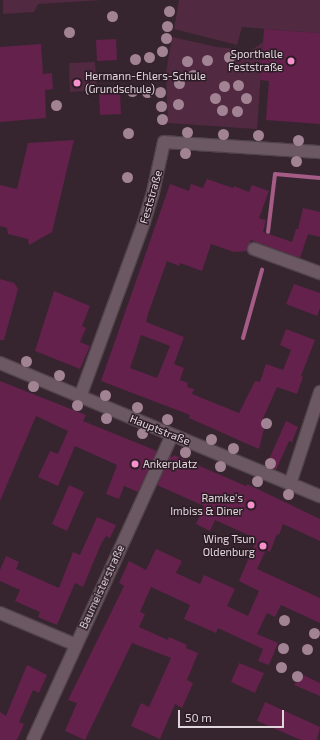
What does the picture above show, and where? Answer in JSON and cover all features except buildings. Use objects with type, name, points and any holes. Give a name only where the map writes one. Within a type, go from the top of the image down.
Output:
[{"type":"street","name":"Feststraße","points":[[80,397],[146,215],[153,192],[164,142],[320,152]]},
{"type":"street","points":[[254,249],[320,273]]},
{"type":"street","name":"Hauptstraße","points":[[0,363],[320,496]]},
{"type":"street","points":[[290,484],[320,392]]},
{"type":"street","name":"Baumeisterstraße","points":[[33,740],[172,435]]},
{"type":"street","points":[[0,613],[76,646]]},
{"type":"shaded area","points":[[3,0],[103,0],[38,4],[34,12],[3,14]]},
{"type":"shaded area","points":[[179,0],[320,0],[320,33],[242,27],[237,45],[174,29]]},
{"type":"shaded area","points":[[172,37],[217,47],[237,49],[241,57],[263,42],[257,129],[168,123],[166,73]]},
{"type":"shaded area","points":[[95,62],[97,90],[70,92],[69,63]]},
{"type":"waterway","points":[[268,232],[275,174],[320,178]]},
{"type":"waterway","points":[[243,338],[262,270]]},
{"type":"place","name":"Sporthalle Feststraße","points":[[291,61]]},
{"type":"place","name":"Hermann-Ehlers-Schule (Grundschule)","points":[[77,83]]},
{"type":"place","name":"Ankerplatz","points":[[135,464]]},
{"type":"place","name":"Ramke's Imbiss & Diner","points":[[251,505]]},
{"type":"place","name":"Wing Tsun Oldenburg","points":[[263,546]]}]
